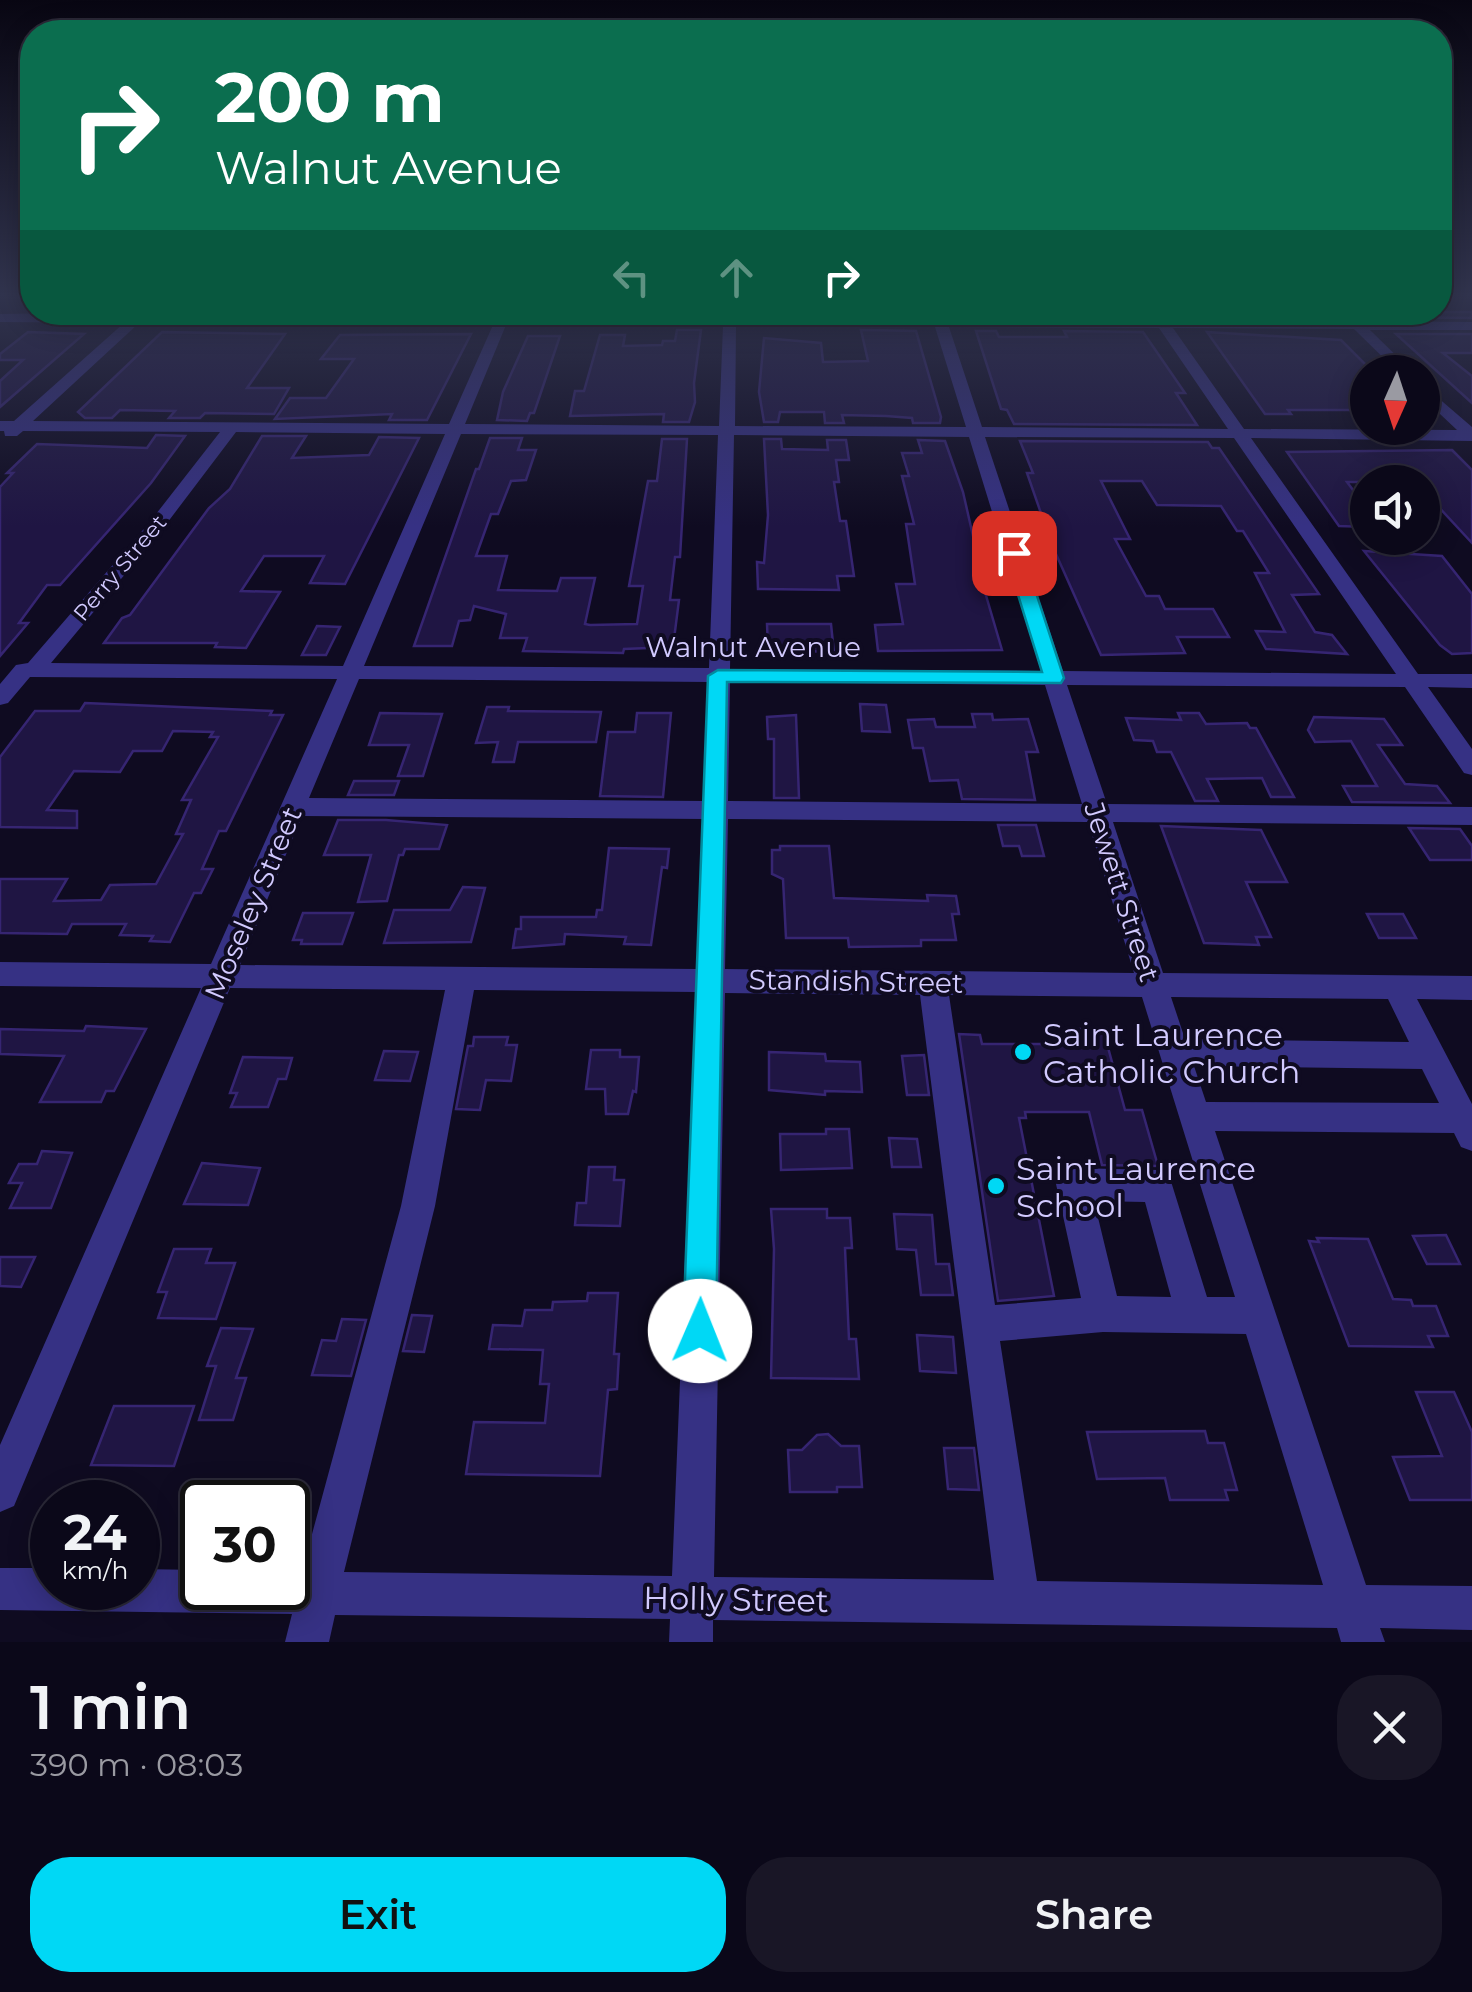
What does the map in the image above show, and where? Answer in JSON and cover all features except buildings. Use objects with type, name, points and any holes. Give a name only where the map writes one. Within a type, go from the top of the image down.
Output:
[{"type":"street","points":[[0,443],[9,426],[71,374]]},
{"type":"street","name":"Moseley Street","points":[[0,1492],[479,374]]},
{"type":"street","points":[[690,1642],[728,374]]},
{"type":"street","name":"Jewett Street","points":[[957,374],[1357,1624]]},
{"type":"street","points":[[1197,374],[1472,767]]},
{"type":"street","points":[[1440,405],[1472,435]]},
{"type":"street","points":[[9,426],[1472,435]]},
{"type":"street","name":"Perry Street","points":[[0,698],[156,527],[232,428]]},
{"type":"street","name":"Walnut Avenue","points":[[0,670],[1472,681]]},
{"type":"street","points":[[294,807],[1472,816]]},
{"type":"street","name":"Standish Street","points":[[0,974],[1472,988]]},
{"type":"street","points":[[307,1642],[418,1206],[462,979]]},
{"type":"street","points":[[933,982],[1019,1603]]},
{"type":"street","points":[[1194,1116],[1467,1126],[1396,987]]},
{"type":"street","points":[[1174,1052],[1431,1056]]},
{"type":"street","points":[[1103,1314],[1072,1184],[1157,1186],[1194,1314]]},
{"type":"street","points":[[979,1325],[1103,1314],[1258,1316]]},
{"type":"street","name":"Holly Street","points":[[0,1589],[1019,1603],[1357,1624],[1472,1608]]},
{"type":"place","name":"Saint Laurence Catholic Church","points":[[1023,1052]]},
{"type":"place","name":"Saint Laurence School","points":[[996,1186]]},
{"type":"route","points":[[700,1331],[718,676],[1054,678],[1014,553]]}]
